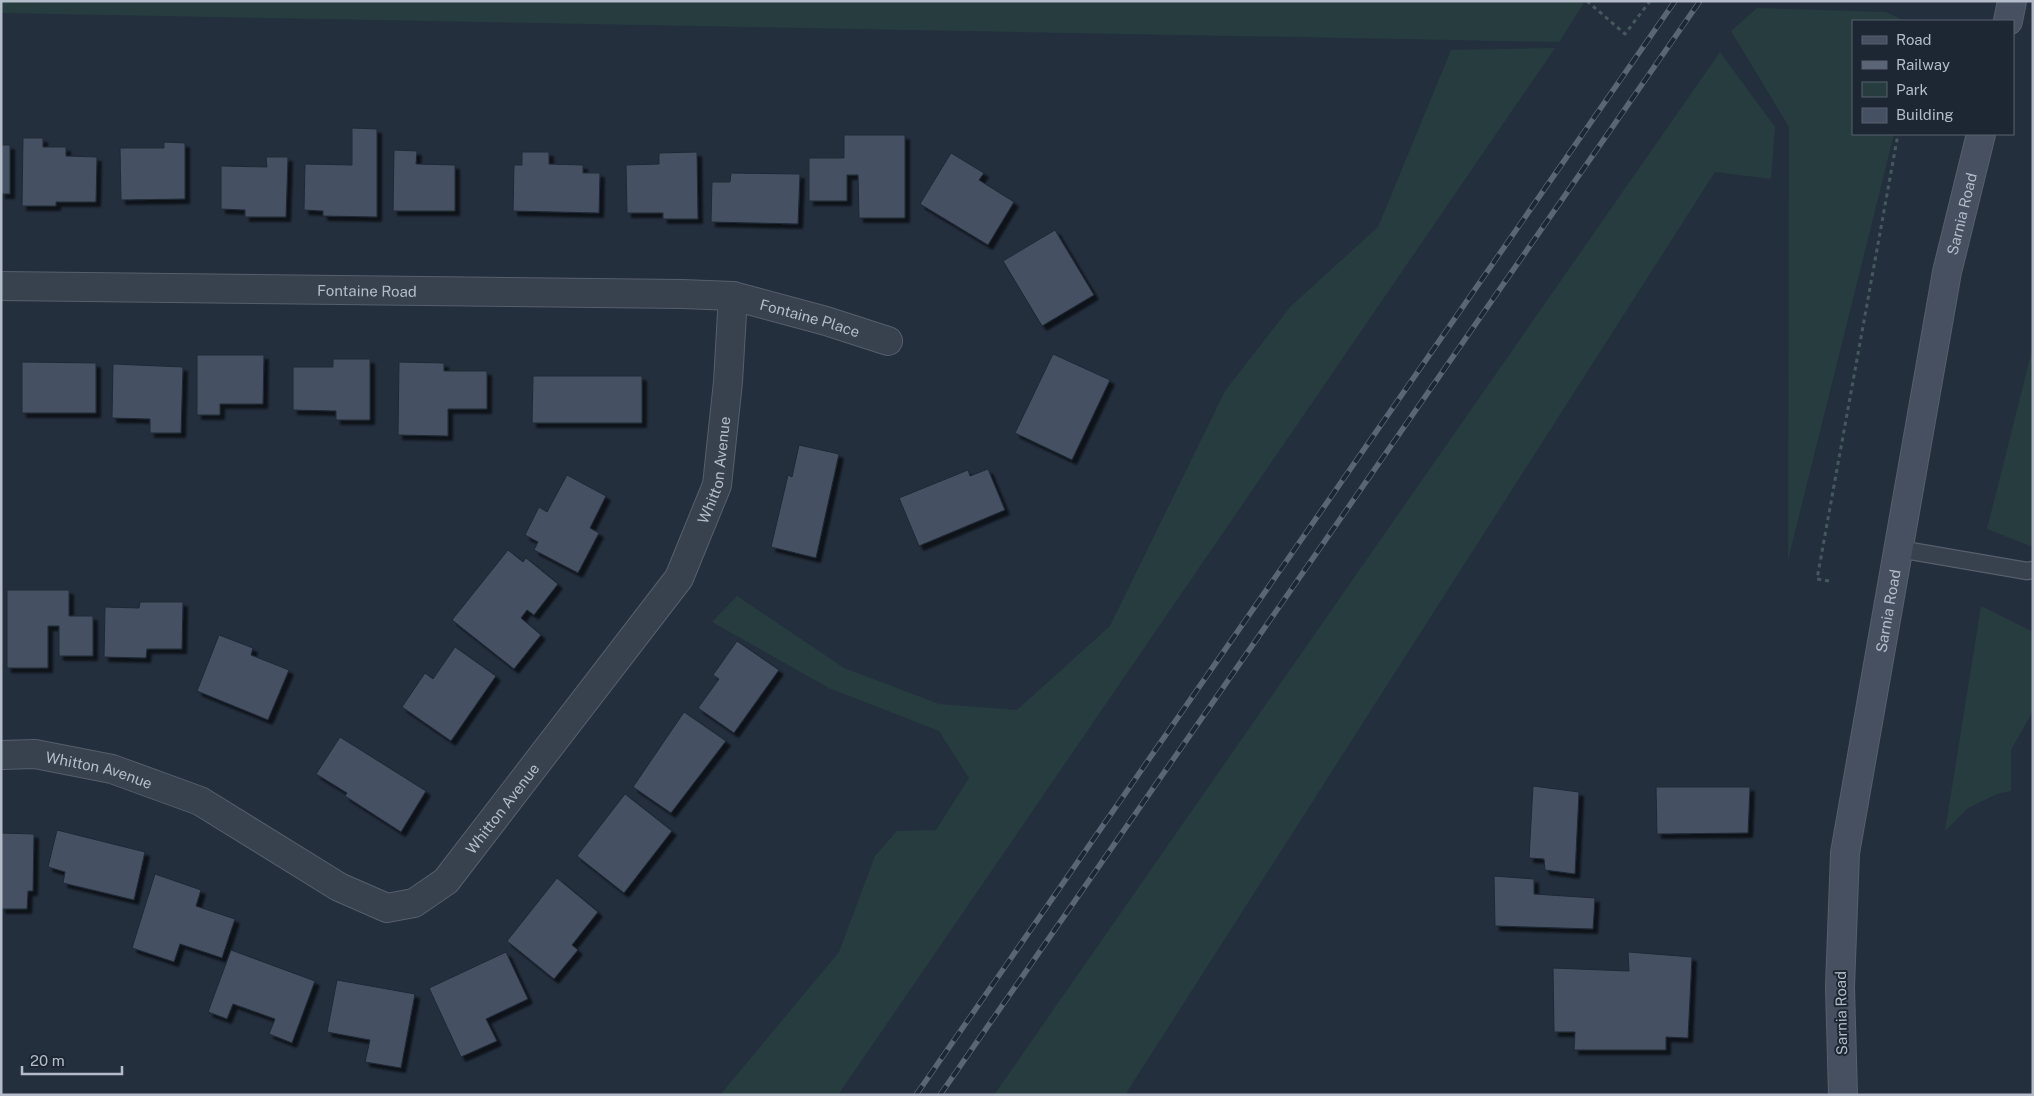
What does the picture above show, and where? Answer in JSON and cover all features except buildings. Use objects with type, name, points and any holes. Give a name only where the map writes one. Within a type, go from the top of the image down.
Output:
[{"type":"main road","points":[[2008,20],[2012,1]]},
{"type":"main road","name":"Sarnia Road","points":[[1843,1095],[1840,987],[1845,853],[1875,675],[1948,272],[1980,135]]},
{"type":"street","name":"Fontaine Road","points":[[1,286],[732,296]]},
{"type":"street","name":"Fontaine Place","points":[[732,296],[888,340]]},
{"type":"street","name":"Whitton Avenue","points":[[1,755],[35,754],[112,769],[200,801],[338,887],[388,908],[414,903],[446,881],[679,578],[717,485],[728,382],[732,296]]},
{"type":"lane","points":[[1899,549],[2027,572],[2033,570]]},
{"type":"path","points":[[1587,1],[1625,34],[1650,1]]},
{"type":"path","points":[[1829,581],[1817,579],[1898,135]]},
{"type":"green space","points":[[1,1],[1585,1],[1559,42],[1,13]]},
{"type":"green space","points":[[1757,8],[1886,12],[1903,20],[1852,20],[1852,135],[1894,135],[1788,560],[1789,127],[1731,31]]},
{"type":"green space","points":[[1555,48],[838,1095],[720,1095],[839,952],[875,856],[897,831],[936,830],[969,778],[939,731],[829,688],[712,622],[737,596],[844,668],[939,704],[1017,710],[1110,626],[1225,391],[1291,306],[1378,227],[1451,50]]},
{"type":"green space","points":[[1720,52],[1775,127],[1771,179],[1715,172],[1125,1095],[994,1095]]},
{"type":"green space","points":[[2033,346],[2033,547],[1987,529]]},
{"type":"green space","points":[[1981,606],[2033,632],[2033,711],[2011,750],[2011,791],[1997,794],[1968,808],[1945,831]]},
{"type":"railway","points":[[916,1095],[1675,1]]},
{"type":"railway","points":[[940,1095],[1700,1]]}]
